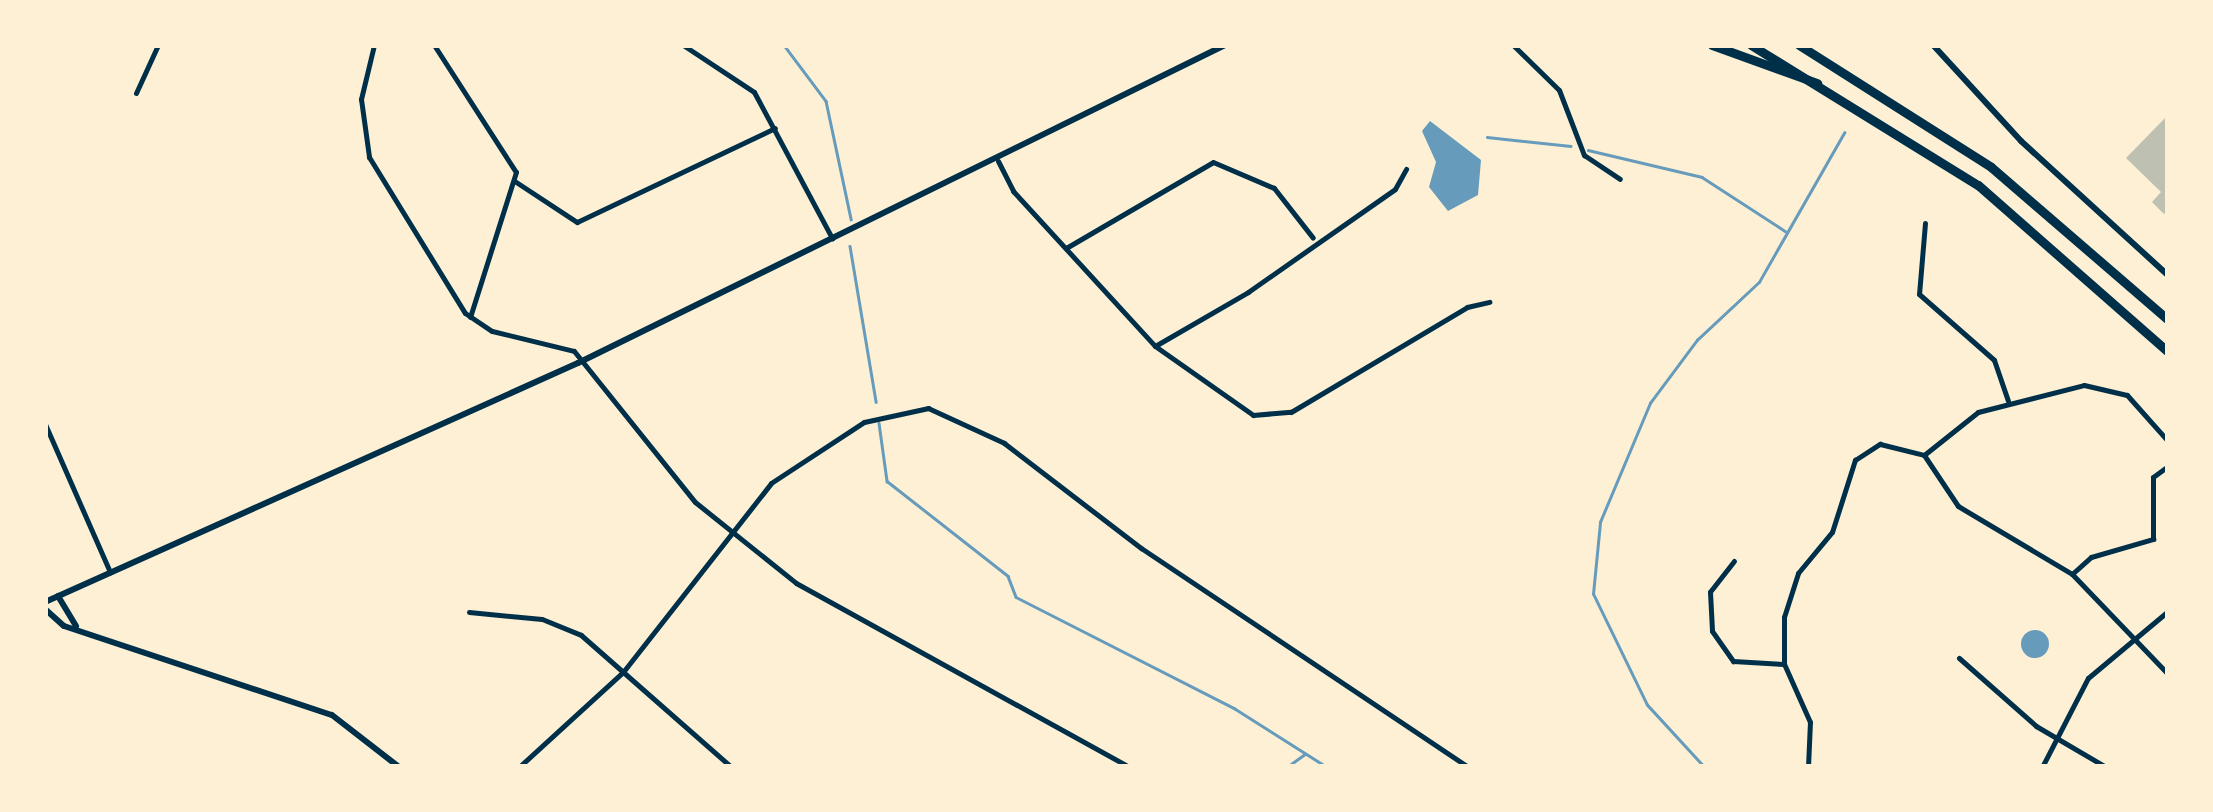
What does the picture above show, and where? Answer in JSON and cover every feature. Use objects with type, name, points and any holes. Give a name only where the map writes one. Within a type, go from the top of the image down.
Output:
[{"type":"highway","points":[[1712,45],[1824,84]]},
{"type":"highway","points":[[1752,45],[1824,84],[2002,204],[2168,352]]},
{"type":"highway","points":[[1799,45],[1860,80]]},
{"type":"highway","points":[[1810,45],[2012,184],[2168,320]]},
{"type":"street","points":[[136,93],[158,45]]},
{"type":"street","points":[[374,45],[360,99],[369,158],[470,317],[574,351],[578,363],[728,532],[869,630],[1130,767]]},
{"type":"street","points":[[434,45],[502,143],[516,182],[577,222],[774,128]]},
{"type":"street","points":[[684,45],[747,84],[832,238]]},
{"type":"street","points":[[399,767],[332,715],[77,627],[45,606],[110,572],[578,363],[1226,45]]},
{"type":"street","points":[[1513,45],[1559,90],[1584,155],[1620,179]]},
{"type":"street","points":[[1933,45],[2021,141],[2168,275]]},
{"type":"street","points":[[998,160],[1066,248],[1154,346],[1240,410],[1275,417],[1490,302]]},
{"type":"street","points":[[1066,248],[1213,162],[1274,188],[1313,238]]},
{"type":"street","points":[[1154,346],[1248,292],[1313,238],[1395,189],[1406,169]]},
{"type":"street","points":[[470,317],[516,182]]},
{"type":"street","points":[[1924,222],[1922,301],[1994,360],[2008,401]]},
{"type":"street","points":[[1924,454],[1948,428],[2008,401],[2084,384],[2112,388],[2168,441]]},
{"type":"street","points":[[519,767],[622,672],[771,482],[864,422],[902,409],[945,411],[1004,443],[1141,548],[1468,767]]},
{"type":"street","points":[[45,424],[110,572]]},
{"type":"street","points":[[1808,767],[1810,722],[1784,664],[1788,597],[1832,532],[1856,460],[1889,442],[1924,454],[1958,506],[2072,574],[2168,674]]},
{"type":"street","points":[[2072,574],[2091,557],[2153,539],[2153,477],[2168,466]]},
{"type":"street","points":[[1734,561],[1710,592],[1712,631],[1739,664],[1784,664]]},
{"type":"street","points":[[58,596],[77,627]]},
{"type":"street","points":[[2042,767],[2088,678],[2131,634],[2168,611]]},
{"type":"street","points":[[469,612],[553,622],[622,672],[731,767]]},
{"type":"street","points":[[1959,658],[2055,739],[2106,767]]},
{"type":"water","points":[[1430,121],[1481,160],[1478,195],[1448,211],[1429,187],[1436,162],[1422,131]]},
{"type":"water","points":[[2035,630],[2045,634],[2049,644],[2045,654],[2035,658],[2025,654],[2021,644],[2025,634]]},
{"type":"building","points":[[2168,115],[2168,210],[2164,214],[2152,202],[2161,192],[2126,158]]},
{"type":"waterway","points":[[784,45],[826,101],[851,219]]},
{"type":"waterway","points":[[1704,767],[1647,705],[1593,594],[1600,522],[1650,403],[1697,340],[1759,282],[1844,133]]},
{"type":"waterway","points":[[1487,137],[1571,146]]},
{"type":"waterway","points":[[1588,150],[1702,177],[1785,231]]},
{"type":"waterway","points":[[850,246],[876,402]]},
{"type":"waterway","points":[[879,423],[887,481],[1008,576],[1016,597],[1234,708],[1327,767]]},
{"type":"waterway","points":[[1287,767],[1305,754]]}]
